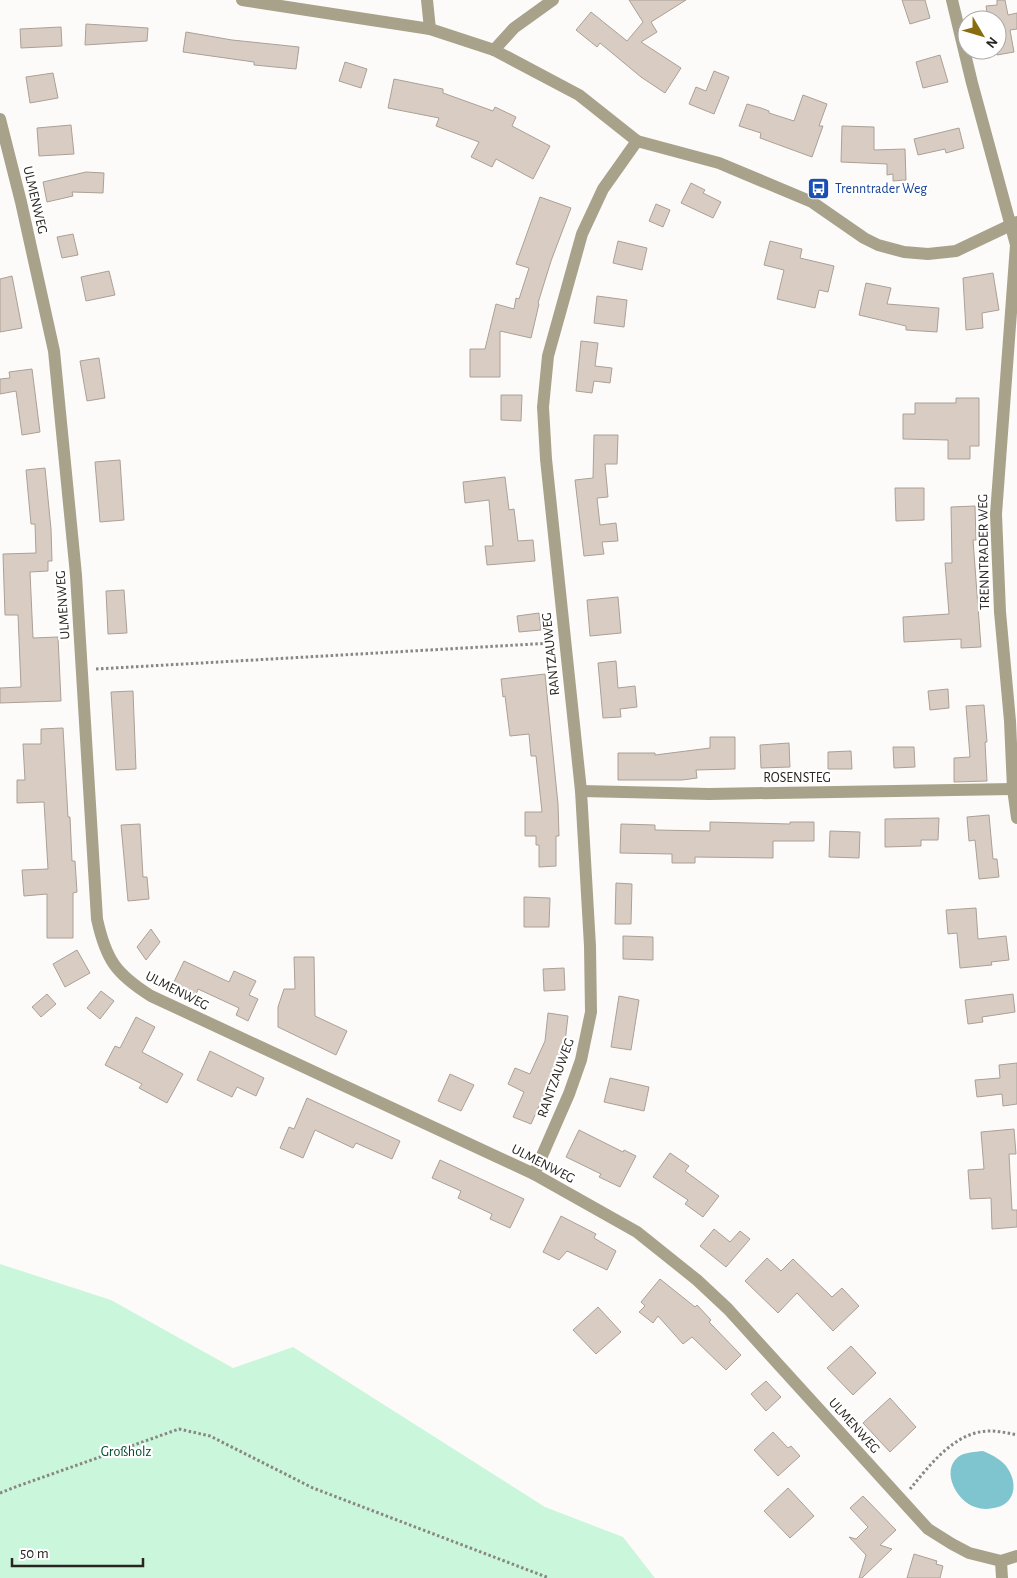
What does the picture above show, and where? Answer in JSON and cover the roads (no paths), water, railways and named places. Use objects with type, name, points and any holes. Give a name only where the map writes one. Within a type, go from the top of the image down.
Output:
[{"type":"street","points":[[242,0],[430,29],[494,50],[579,94],[637,142],[719,164],[812,202],[871,242],[904,252],[928,254],[956,251],[1014,224]]},
{"type":"street","points":[[427,0],[430,29]]},
{"type":"street","points":[[494,50],[514,28],[553,0]]},
{"type":"street","name":"TRENNTRADER WEG","points":[[952,0],[972,83],[1014,224],[1016,245],[996,514],[1000,612],[1010,721],[1013,789],[1017,818]]},
{"type":"street","name":"ULMENWEG","points":[[0,120],[21,202],[54,351],[76,575],[97,919],[103,944],[113,964],[129,982],[151,996],[534,1174],[636,1232],[697,1280],[745,1327],[928,1529],[969,1553],[1001,1562]]},
{"type":"street","name":"RANTZAUWEG","points":[[534,1174],[570,1094],[581,1060],[590,1012],[590,946],[581,791],[543,407],[548,356],[582,234],[603,189],[637,142]]},
{"type":"street","name":"ROSENSTEG","points":[[581,791],[709,794],[1013,789]]},
{"type":"street","points":[[1002,1578],[1001,1562],[1017,1556]]},
{"type":"water","points":[[983,1451],[997,1458],[1006,1466],[1011,1474],[1014,1485],[1008,1501],[990,1509],[978,1508],[969,1504],[957,1493],[951,1478],[953,1463],[958,1457],[967,1453]]},
{"type":"place","name":"Trenntrader Weg","points":[[819,189]]},
{"type":"park label","name":"Großholz","points":[[126,1452]]}]
